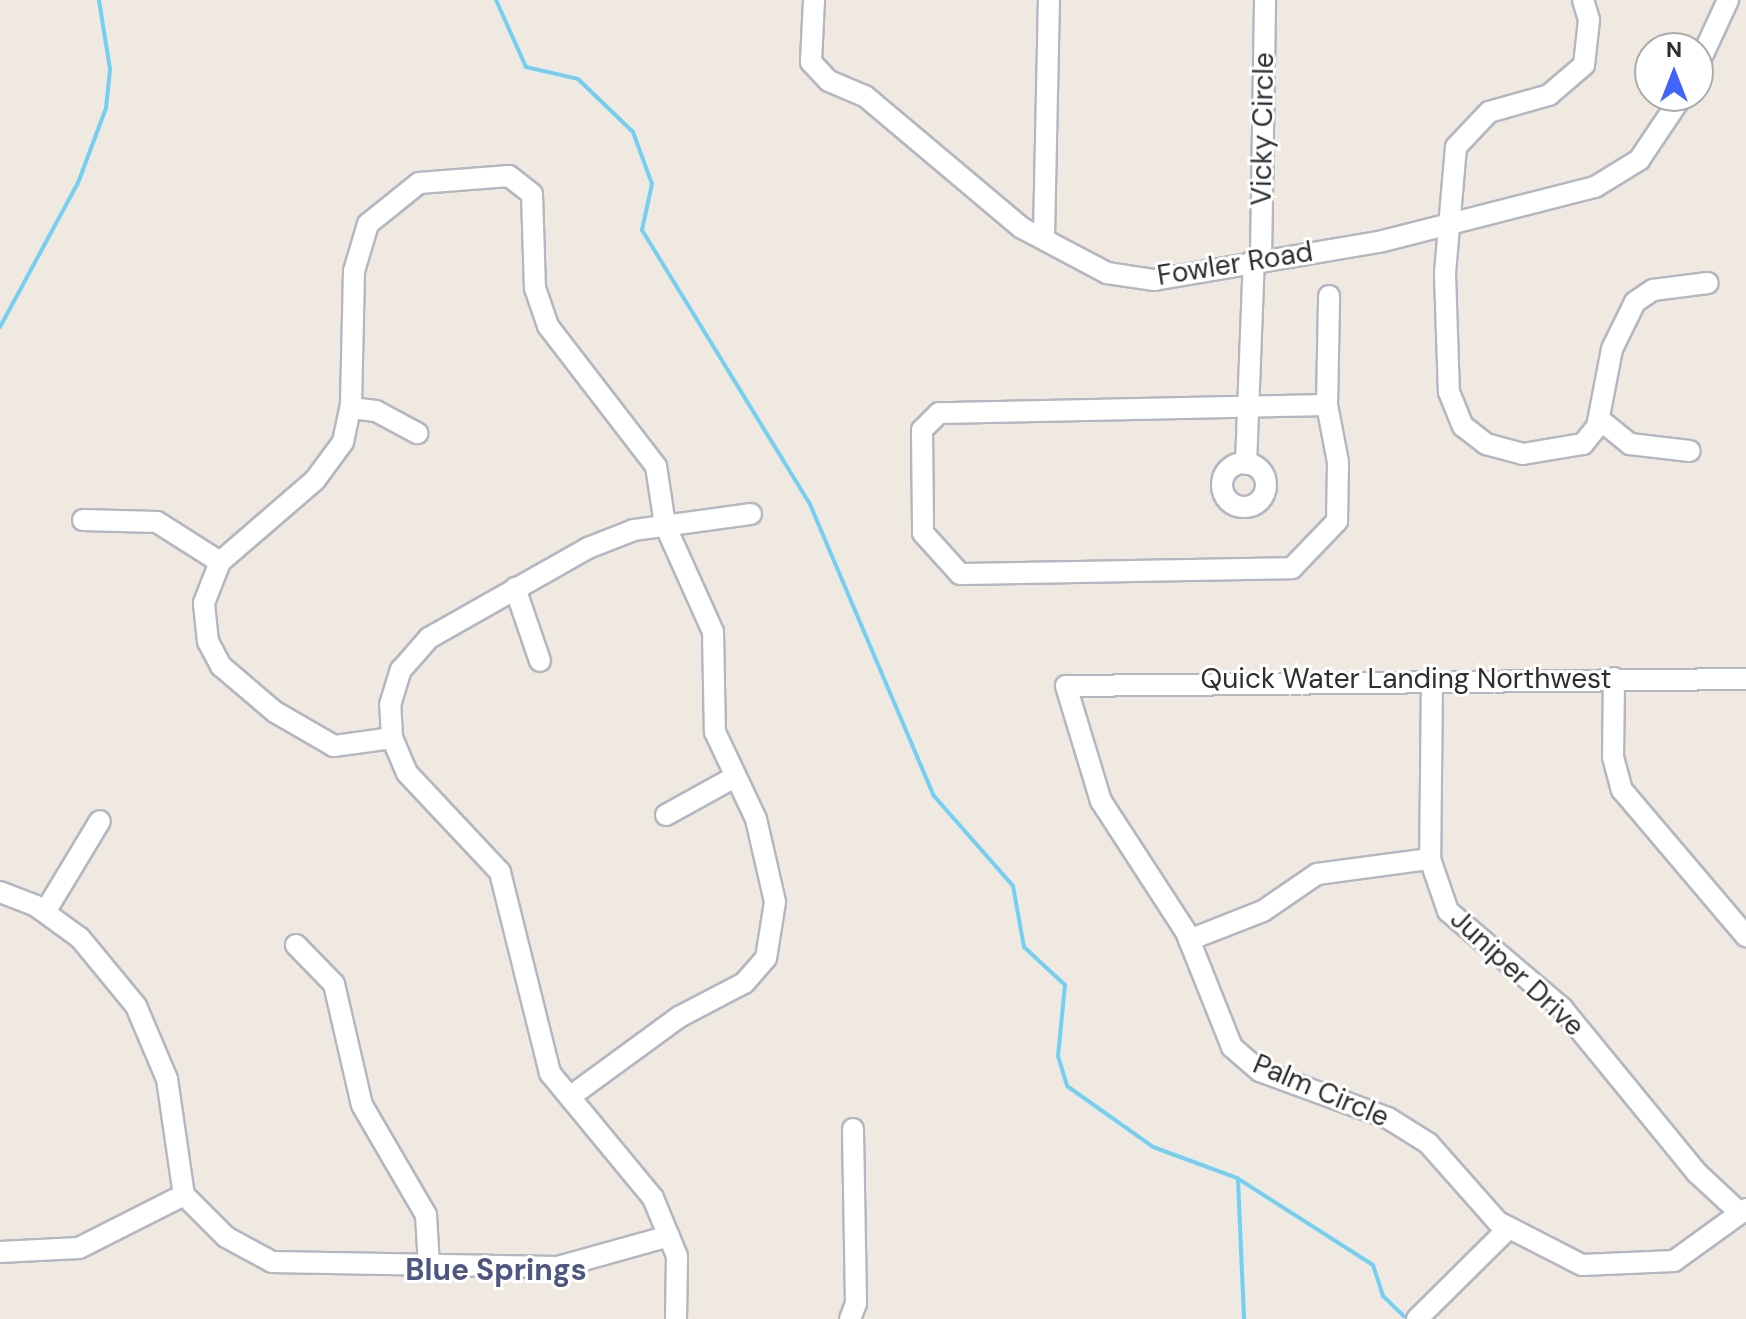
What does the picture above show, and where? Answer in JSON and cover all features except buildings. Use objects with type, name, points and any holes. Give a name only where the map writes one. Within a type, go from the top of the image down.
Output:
[{"type":"street","name":"Fowler Road","points":[[814,0],[811,62],[829,81],[865,96],[1022,228],[1044,236],[1107,273],[1154,280],[1448,225],[1618,175],[1652,144],[1672,112]]},
{"type":"street","points":[[1044,236],[1049,0]]},
{"type":"street","name":"Vicky Circle","points":[[1246,464],[1258,259],[1265,0]]},
{"type":"street","points":[[1583,0],[1589,20],[1584,65],[1549,95],[1489,112],[1469,127],[1448,180],[1449,392],[1463,426],[1486,444],[1546,453],[1583,444],[1599,419],[1612,349],[1635,302],[1653,290],[1708,283]]},
{"type":"street","points":[[1713,32],[1728,0]]},
{"type":"street","points":[[392,738],[360,747],[325,743],[227,674],[204,618],[220,562],[332,461],[351,408],[354,271],[368,224],[395,196],[433,178],[521,180],[534,204],[541,312],[646,445],[665,525],[713,632],[715,732],[733,778],[756,819],[775,902],[766,958],[744,983],[679,1017],[571,1096]]},
{"type":"street","points":[[1327,405],[939,413],[922,430],[926,544],[960,574],[1283,572],[1337,521],[1338,462],[1327,405],[1329,296]]},
{"type":"street","points":[[351,408],[376,411],[417,433]]},
{"type":"street","points":[[1599,419],[1630,444],[1690,451]]},
{"type":"street","points":[[676,1319],[677,1256],[653,1198],[550,1073],[532,1021],[500,872],[425,796],[392,738],[392,691],[413,652],[448,623],[588,548],[665,525],[751,514]]},
{"type":"street","points":[[83,520],[157,522],[220,562]]},
{"type":"street","points":[[515,588],[540,661]]},
{"type":"street","points":[[1614,678],[1613,757],[1622,790],[1746,936]]},
{"type":"street","name":"Quick Water Landing Northwest","points":[[1066,686],[1746,679]]},
{"type":"street","name":"Juniper Drive","points":[[1432,680],[1430,859],[1448,911],[1562,1008],[1697,1173],[1743,1211]]},
{"type":"street","name":"Palm Circle","points":[[1066,686],[1101,801],[1189,940],[1242,1057],[1260,1071],[1358,1103],[1428,1143],[1508,1229],[1582,1265],[1659,1266],[1743,1211]]},
{"type":"street","points":[[666,815],[733,778]]},
{"type":"street","points":[[45,912],[100,821]]},
{"type":"street","points":[[1189,940],[1263,911],[1317,874],[1430,859]]},
{"type":"street","points":[[0,892],[45,912],[115,974],[136,1006],[167,1079],[184,1195],[226,1237],[272,1262],[558,1267],[669,1236]]},
{"type":"street","points":[[296,945],[334,984],[362,1105],[426,1215],[429,1265]]},
{"type":"street","points":[[850,1319],[856,1303],[853,1129]]},
{"type":"street","points":[[0,1252],[79,1248],[184,1195]]},
{"type":"street","points":[[1417,1319],[1508,1229]]},
{"type":"waterway","points":[[0,327],[78,183],[106,108],[110,69],[99,0]]},
{"type":"waterway","points":[[496,0],[526,67],[578,79],[633,132],[652,184],[642,230],[809,502],[934,796],[1013,886],[1024,947],[1065,985],[1058,1056],[1067,1086],[1153,1147],[1237,1178],[1373,1265],[1383,1296],[1404,1316]]},
{"type":"waterway","points":[[1238,1180],[1244,1319]]},
{"type":"district","name":"Blue Springs","points":[[496,1270]]}]
